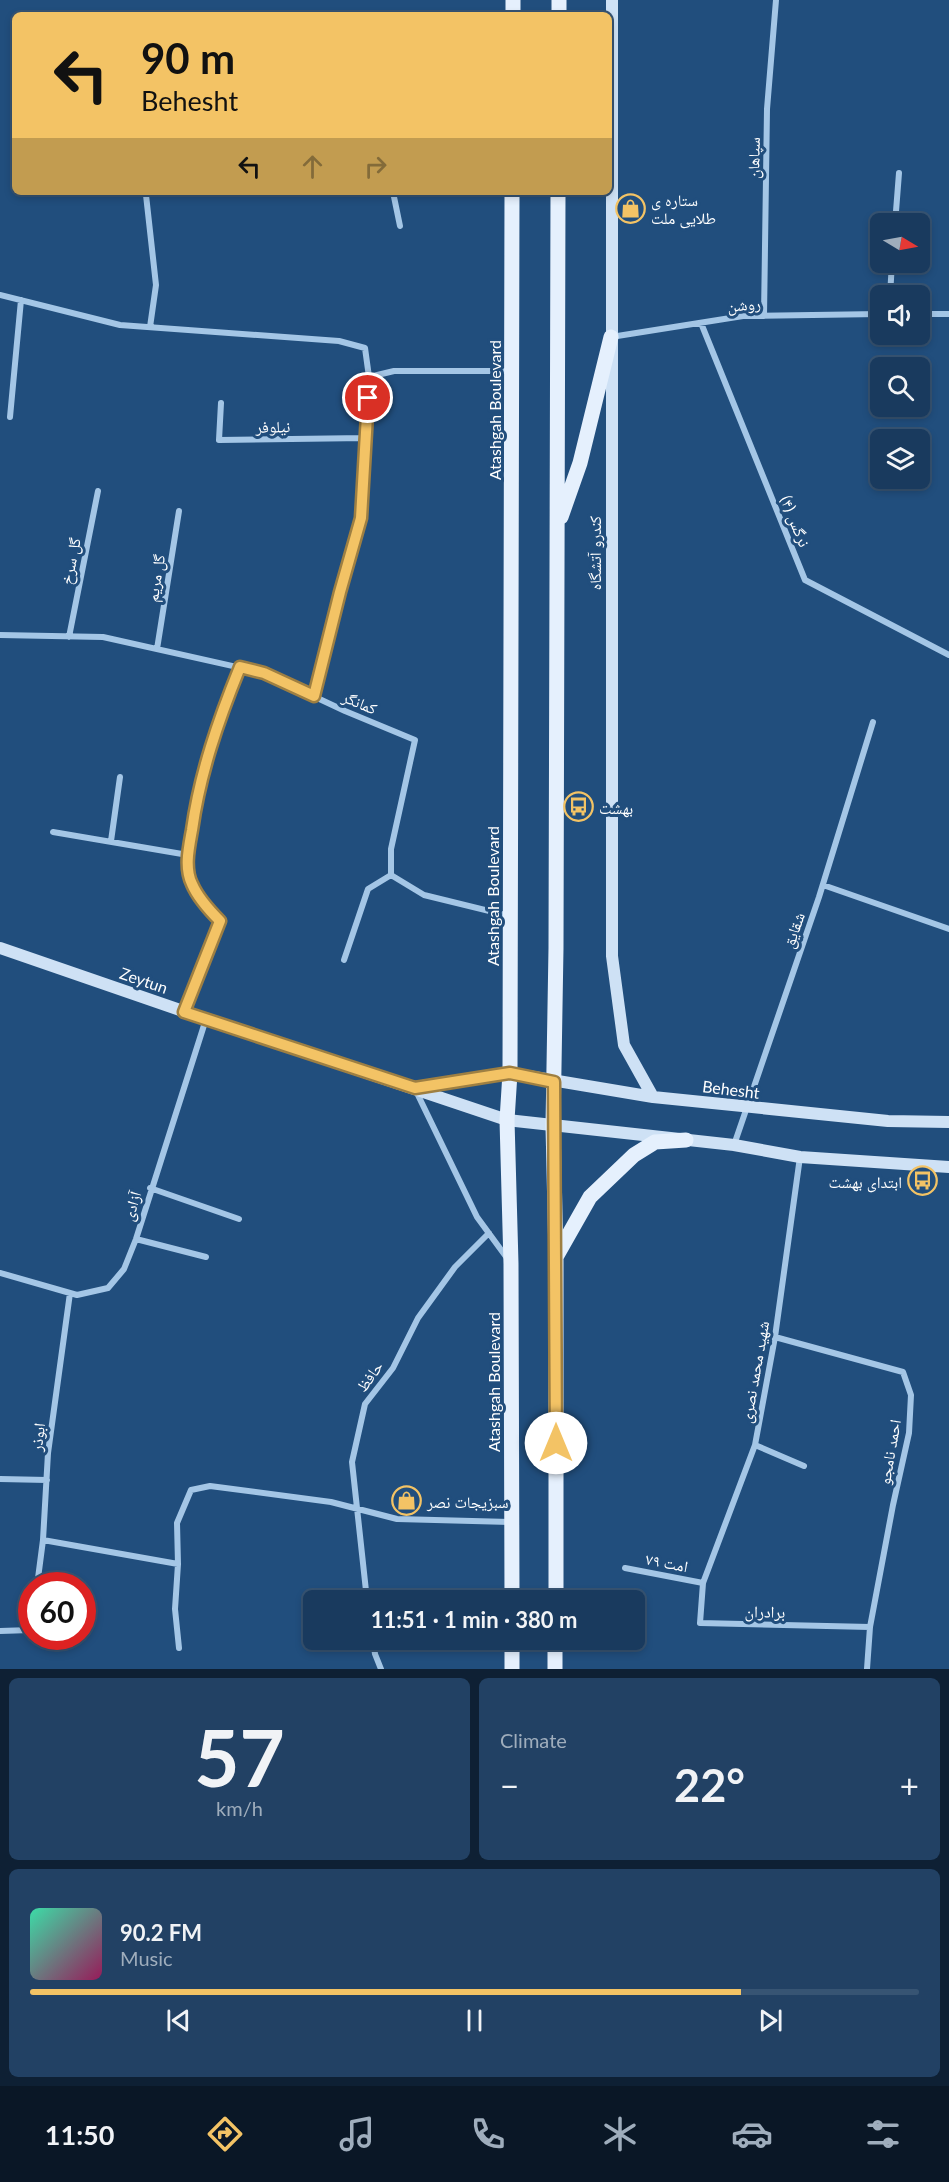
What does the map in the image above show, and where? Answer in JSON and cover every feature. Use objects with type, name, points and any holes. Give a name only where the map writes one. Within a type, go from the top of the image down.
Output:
[{"type":"main road","name":"Atashgah Boulevard","points":[[512,195],[510,1073],[507,1120],[511,1264],[512,1590]]},
{"type":"main road","points":[[556,1590],[554,1082],[558,195]]},
{"type":"main road","name":"کندرو آتشگاه","points":[[611,195],[612,956],[624,1045],[653,1098]]},
{"type":"main road","points":[[558,528],[580,463],[611,337]]},
{"type":"main road","name":"Zeytun","points":[[0,948],[507,1120],[554,1125]]},
{"type":"main road","name":"Behesht","points":[[510,1073],[653,1098],[888,1121],[949,1122]]},
{"type":"main road","name":"Zeytun","points":[[415,1088],[510,1073]]},
{"type":"main road","points":[[554,1125],[734,1145],[800,1157],[949,1167]]},
{"type":"main road","points":[[556,1257],[590,1197],[634,1155],[655,1142],[686,1140]]},
{"type":"main road","points":[[512,1650],[512,1669]]},
{"type":"main road","points":[[555,1650],[555,1669]]},
{"type":"street","name":"سپاهان","points":[[764,316],[767,109],[776,0]]},
{"type":"street","points":[[896,213],[899,173]]},
{"type":"street","points":[[146,195],[156,285],[150,327]]},
{"type":"street","points":[[394,195],[400,226]]},
{"type":"street","points":[[0,295],[120,325],[339,341],[365,348],[369,378],[361,518],[314,696]]},
{"type":"street","points":[[10,417],[21,300]]},
{"type":"street","name":"روشن","points":[[611,337],[744,316],[870,314]]},
{"type":"street","points":[[930,314],[949,314]]},
{"type":"street","name":"نرگس (۴)","points":[[701,323],[805,580],[949,655]]},
{"type":"street","points":[[369,378],[394,371],[512,371]]},
{"type":"street","name":"نیلوفر","points":[[221,403],[219,440],[365,438]]},
{"type":"street","name":"گل سرخ","points":[[69,637],[98,491]]},
{"type":"street","name":"گل مریم","points":[[157,649],[179,511]]},
{"type":"street","name":"کمانگر","points":[[0,635],[103,638],[264,673],[415,740],[391,849],[391,875]]},
{"type":"street","points":[[184,1012],[220,921],[204,904],[191,883],[188,855],[204,764],[240,667]]},
{"type":"street","name":"شقایق","points":[[734,1145],[823,885],[873,722]]},
{"type":"street","points":[[111,841],[120,777]]},
{"type":"street","points":[[52,832],[188,855]]},
{"type":"street","points":[[344,960],[368,889],[391,875],[424,895],[510,916]]},
{"type":"street","points":[[823,885],[949,929]]},
{"type":"street","name":"آزادی","points":[[0,1273],[77,1295],[108,1288],[124,1269],[136,1239],[150,1188],[206,1019]]},
{"type":"street","points":[[415,1088],[477,1217],[511,1264]]},
{"type":"street","name":"شهید محمد نصری","points":[[703,1583],[755,1445],[775,1337],[800,1157]]},
{"type":"street","points":[[150,1188],[238,1219]]},
{"type":"street","name":"حافظ","points":[[366,1590],[352,1462],[365,1404],[393,1368],[418,1318],[430,1301],[455,1267],[489,1233]]},
{"type":"street","points":[[136,1239],[206,1257]]},
{"type":"street","name":"ابوذر","points":[[39,1572],[48,1453],[70,1293]]},
{"type":"street","name":"احمد نامجو","points":[[775,1337],[903,1372],[911,1395],[909,1433],[870,1628],[867,1669]]},
{"type":"street","points":[[755,1445],[804,1466]]},
{"type":"street","points":[[0,1479],[47,1480]]},
{"type":"street","points":[[179,1648],[175,1609],[178,1564],[177,1523],[191,1490],[210,1486],[330,1502],[397,1519],[512,1522]]},
{"type":"street","points":[[43,1540],[178,1564]]},
{"type":"street","name":"۷۹ امت","points":[[625,1568],[703,1583]]},
{"type":"street","name":"برادران","points":[[703,1583],[700,1623],[870,1628]]},
{"type":"street","points":[[0,1631],[18,1630]]},
{"type":"street","points":[[374,1650],[381,1669]]},
{"type":"place","name":"ستاره ی طلایی ملت","points":[[630,208]]},
{"type":"place","name":"بهشت","points":[[578,807]]},
{"type":"place","name":"ابتدای بهشت","points":[[923,1181]]},
{"type":"place","name":"سبزیجات نصر","points":[[406,1501]]},
{"type":"route","points":[[368,398],[361,518],[314,696],[264,673],[240,667],[204,764],[188,855],[191,883],[204,904],[220,921],[184,1012],[415,1088],[510,1073],[554,1082],[556,1443]]}]
